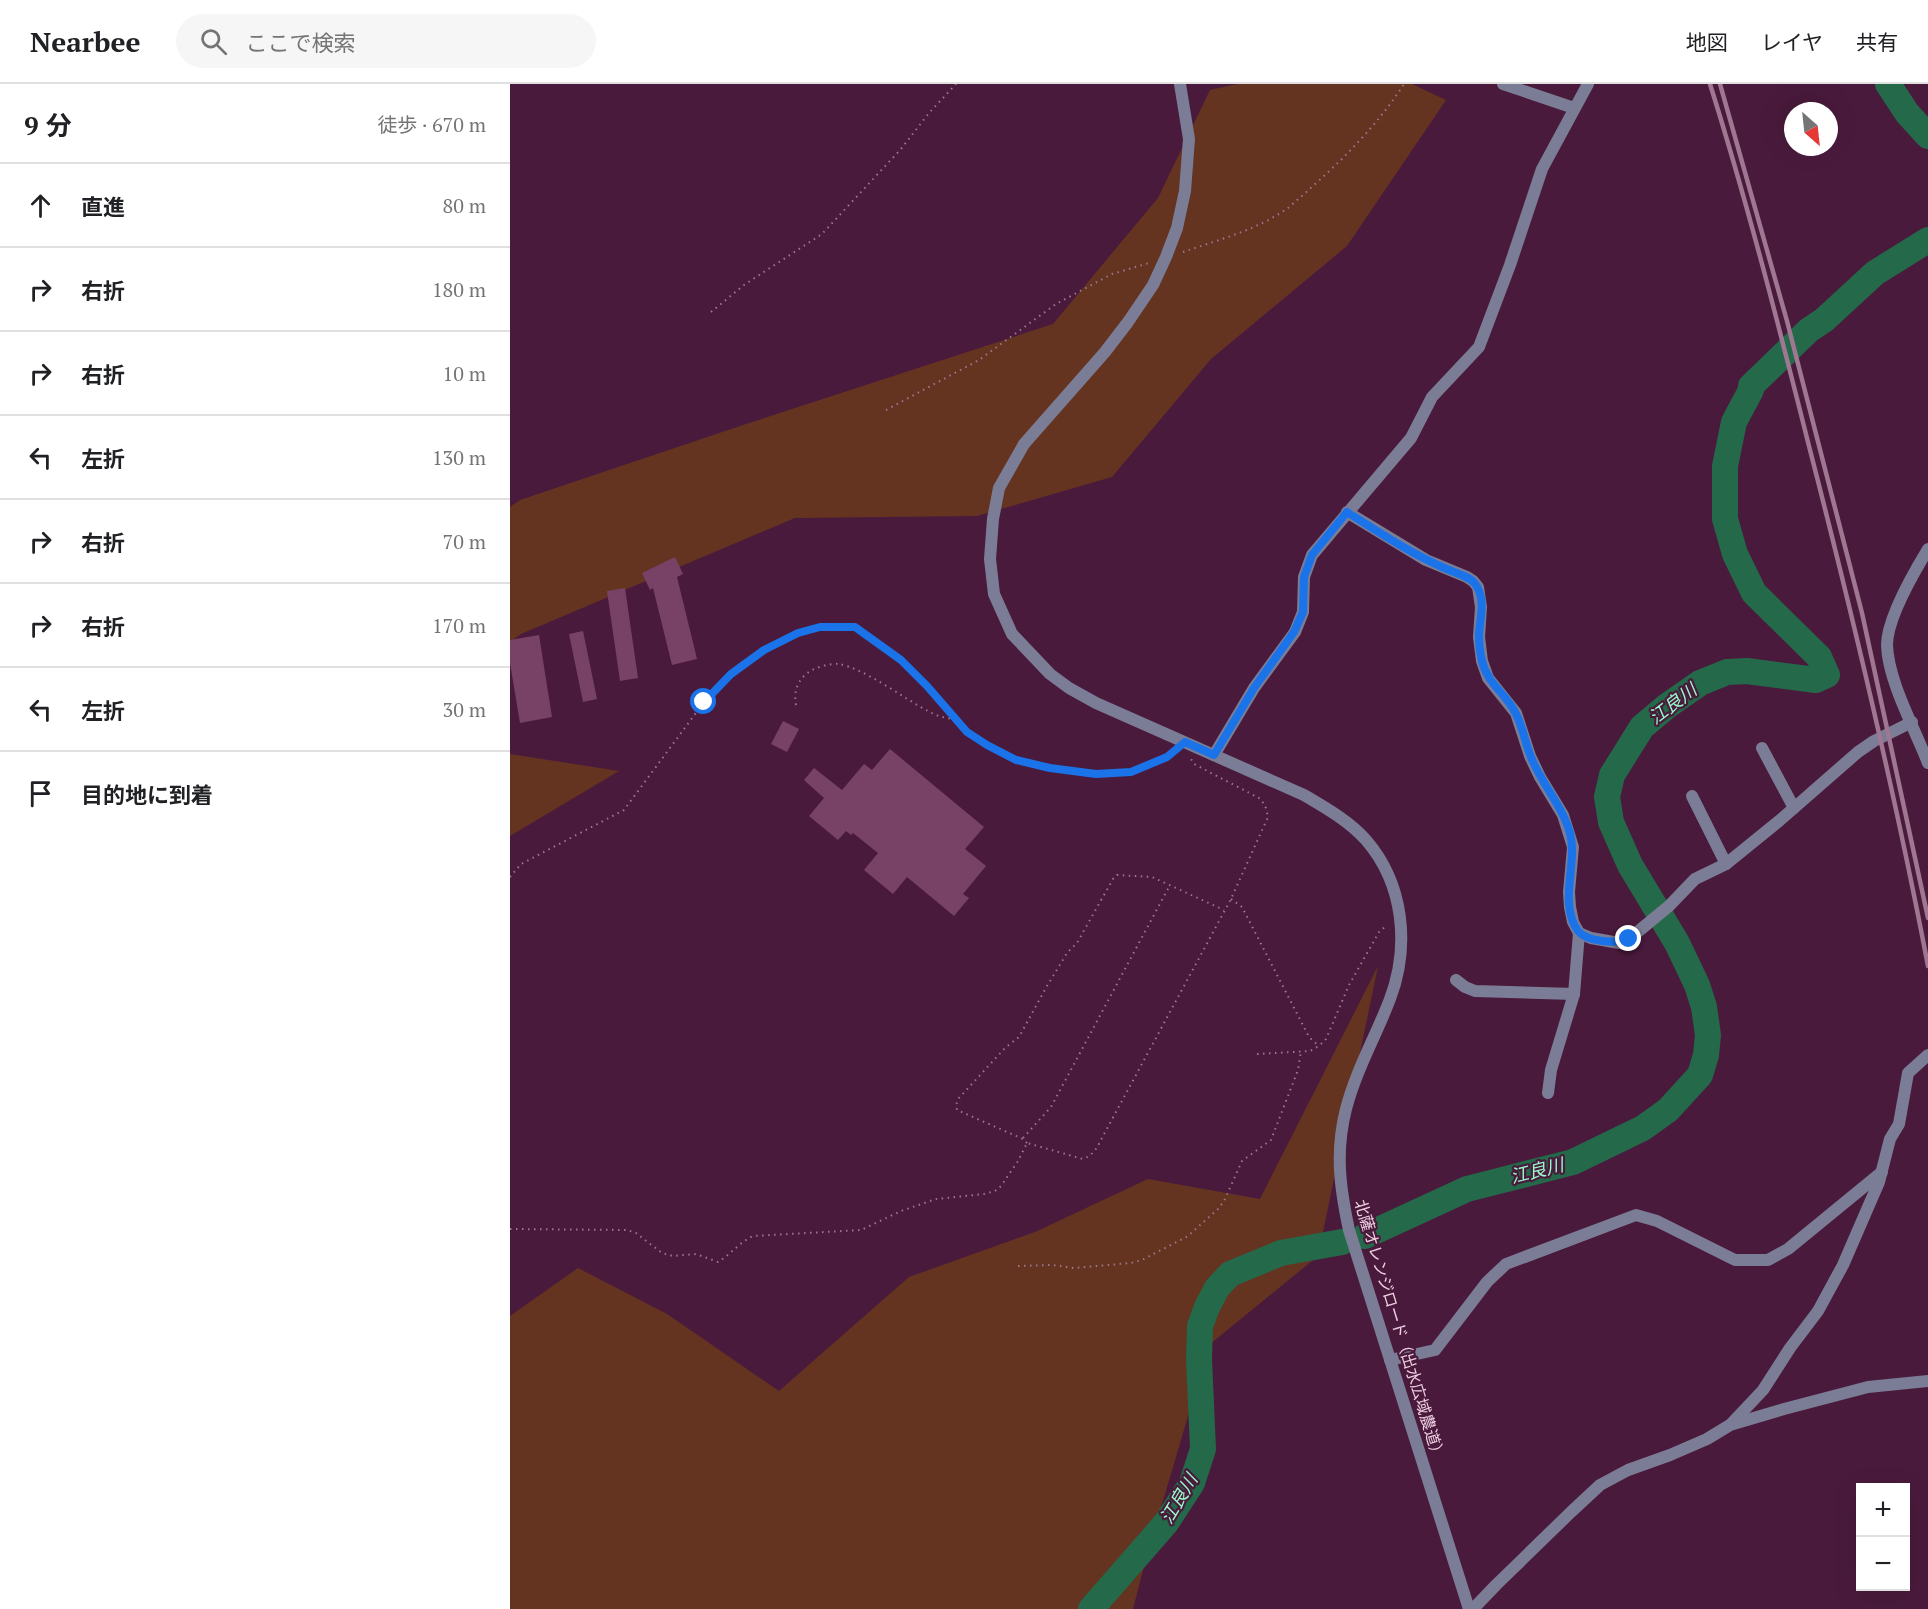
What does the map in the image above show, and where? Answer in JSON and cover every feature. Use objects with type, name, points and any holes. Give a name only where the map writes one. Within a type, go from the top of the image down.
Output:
[{"type":"street","name":"北薩オレンジロード（出水広域農道）","points":[[1180,84],[1189,139],[1185,191],[1177,228],[1153,285],[1128,322],[1105,352],[1024,444],[999,488],[993,519],[990,559],[994,594],[1012,634],[1050,674],[1096,703],[1304,795],[1335,813],[1365,840],[1376,854],[1395,890],[1402,936],[1396,978],[1390,998],[1358,1071],[1346,1110],[1339,1174],[1349,1230],[1472,1609]]},
{"type":"street","points":[[1503,84],[1574,108]]},
{"type":"street","points":[[1214,755],[1254,688],[1294,632],[1303,612],[1304,577],[1312,555],[1411,438],[1432,397],[1479,347],[1510,265],[1542,169],[1588,84]]},
{"type":"street","points":[[1347,512],[1426,560],[1467,577],[1478,588],[1481,607],[1479,637],[1482,661],[1488,678],[1516,713],[1530,756],[1563,815],[1573,848],[1569,892],[1573,922],[1580,933],[1591,938],[1619,943],[1629,939],[1669,906],[1695,879],[1726,864],[1858,752],[1874,741],[1912,722]]},
{"type":"street","points":[[1928,549],[1910,578],[1887,642],[1888,658],[1928,762]]},
{"type":"street","points":[[1762,748],[1794,808]]},
{"type":"street","points":[[1692,796],[1726,864]]},
{"type":"street","points":[[1548,1093],[1551,1070],[1574,994],[1580,933]]},
{"type":"street","points":[[1456,980],[1475,991],[1574,994]]},
{"type":"street","points":[[1730,1425],[1764,1390],[1790,1348],[1818,1311],[1843,1265],[1882,1172],[1890,1138],[1899,1124],[1908,1073],[1926,1057]]},
{"type":"street","points":[[1390,1360],[1435,1350],[1487,1282],[1506,1263],[1636,1215],[1657,1221],[1735,1260],[1768,1260],[1788,1249],[1882,1172]]},
{"type":"street","points":[[1472,1609],[1600,1485],[1628,1470],[1707,1439],[1730,1425],[1784,1408],[1868,1387],[1928,1381]]},
{"type":"path","points":[[711,312],[744,285],[822,234],[901,149],[929,113],[956,84]]},
{"type":"path","points":[[886,410],[979,360],[1056,304],[1112,274],[1233,236],[1279,214],[1348,154],[1404,84]]},
{"type":"path","points":[[510,877],[521,864],[624,810],[704,702],[731,674],[764,650],[798,633],[820,627],[855,627],[901,660],[967,732],[1016,760],[1050,768],[1096,774],[1131,772],[1167,757],[1188,743],[1194,764],[1259,798],[1268,810],[1266,822],[1231,899],[1095,1151],[1089,1157],[1083,1159],[1027,1143],[1023,1139],[957,1110],[959,1098],[1005,1048],[1019,1037],[1067,952],[1077,943],[1117,875],[1152,878],[1224,910]]},
{"type":"path","points":[[796,705],[796,687],[801,679],[809,672],[837,664],[853,668],[932,714],[957,720]]},
{"type":"path","points":[[1023,1139],[1051,1107],[1170,885]]},
{"type":"path","points":[[1231,899],[1242,907],[1309,1037],[1319,1046]]},
{"type":"path","points":[[1257,1054],[1310,1051],[1326,1040],[1349,985],[1379,932],[1400,913]]},
{"type":"path","points":[[1017,1266],[1052,1265],[1081,1268],[1131,1263],[1142,1260],[1188,1236],[1224,1201],[1242,1161],[1271,1140],[1298,1070],[1301,1051]]},
{"type":"path","points":[[510,1229],[627,1230],[636,1233],[662,1253],[673,1256],[696,1254],[718,1262],[745,1239],[753,1236],[861,1230],[901,1211],[936,1199],[995,1191],[1018,1161],[1027,1143]]},
{"type":"shaded area","points":[[1237,84],[1412,84],[1446,100],[1347,246],[1211,359],[1112,477],[977,516],[795,518],[521,634],[510,642],[510,507],[520,500],[1053,324],[1158,198],[1210,90]]},
{"type":"shaded area","points":[[510,754],[619,771],[510,836]]},
{"type":"shaded area","points":[[1378,966],[1318,1256],[1209,1345],[1133,1609],[510,1609],[510,1316],[578,1268],[667,1314],[779,1391],[909,1277],[1035,1232],[1148,1179],[1260,1199]]},
{"type":"building","points":[[675,557],[683,574],[677,577],[697,659],[672,665],[653,588],[650,590],[642,573]]},
{"type":"building","points":[[625,588],[638,678],[620,681],[607,591]]},
{"type":"building","points":[[583,631],[597,699],[583,702],[569,634]]},
{"type":"building","points":[[539,635],[552,717],[520,723],[510,663],[510,640]]},
{"type":"building","points":[[783,721],[799,729],[787,752],[771,744]]},
{"type":"building","points":[[890,749],[984,827],[965,849],[986,866],[963,894],[969,898],[954,916],[907,877],[893,894],[864,870],[878,853],[853,833],[851,835],[846,831],[838,840],[809,816],[824,798],[804,780],[814,768],[842,790],[864,764],[872,770]]},
{"type":"waterway","name":"江良川","points":[[1888,84],[1907,113],[1928,136]]},
{"type":"waterway","name":"江良川","points":[[1365,1236],[1467,1189],[1573,1162],[1643,1128],[1668,1110],[1700,1075],[1706,1055],[1708,1035],[1704,1007],[1697,985],[1677,943],[1630,865],[1611,822],[1607,797],[1612,775],[1642,727],[1700,683],[1727,672],[1747,671],[1816,680],[1827,675],[1819,657],[1754,593],[1735,554],[1725,519],[1725,466],[1734,422],[1751,386],[1809,330],[1824,320],[1875,273],[1928,240]]},
{"type":"waterway","name":"江良川","points":[[1091,1609],[1166,1523],[1192,1483],[1203,1449],[1199,1360],[1200,1326],[1217,1288],[1230,1274],[1281,1253],[1342,1242]]},
{"type":"railway","points":[[1710,84],[1763,266],[1842,578],[1888,772],[1928,966]]},
{"type":"railway","points":[[1720,84],[1787,321],[1862,613],[1928,918]]},
{"type":"route","points":[[704,702],[731,674],[764,650],[798,633],[820,627],[855,627],[901,660],[967,732],[1016,760],[1050,768],[1096,774],[1131,772],[1167,757],[1185,742],[1214,755],[1254,688],[1294,632],[1303,612],[1304,577],[1312,555],[1347,512],[1426,560],[1467,577],[1478,588],[1481,607],[1479,637],[1482,661],[1488,678],[1516,713],[1530,756],[1563,815],[1569,832],[1573,848],[1569,892],[1573,922],[1580,933],[1591,938],[1619,943],[1629,939]]}]
